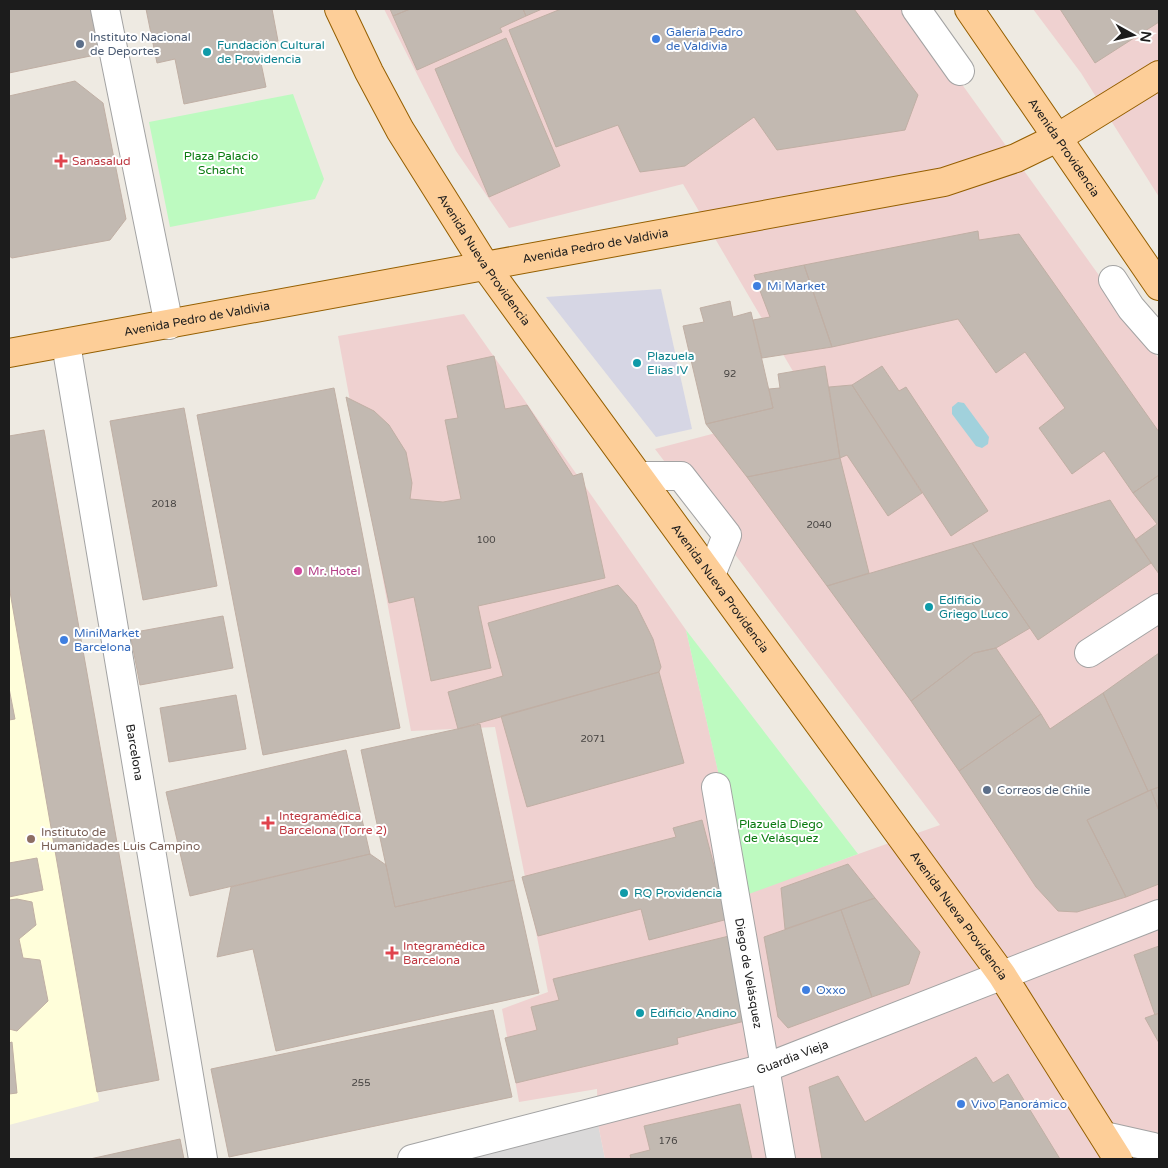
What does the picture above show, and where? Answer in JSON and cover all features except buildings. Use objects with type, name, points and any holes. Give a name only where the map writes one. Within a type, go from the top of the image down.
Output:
[{"type":"main road","name":"Avenida Nueva Providencia","points":[[339,9],[369,72],[400,130],[486,267],[1002,975],[1118,1159]]},
{"type":"main road","name":"Avenida Providencia","points":[[969,9],[1159,286]]},
{"type":"main road","name":"Avenida Pedro de Valdivia","points":[[9,353],[944,182],[1016,158],[1058,138],[1159,75]]},
{"type":"street","points":[[105,9],[170,325]]},
{"type":"street","points":[[916,9],[960,72]]},
{"type":"street","points":[[1113,280],[1131,308],[1159,340]]},
{"type":"street","name":"Barcelona","points":[[66,344],[203,1159]]},
{"type":"street","points":[[639,476],[681,476],[728,535],[712,575]]},
{"type":"street","points":[[1088,654],[1159,608]]},
{"type":"street","name":"Diego de Velásquez","points":[[716,787],[781,1159]]},
{"type":"street","name":"Guardia Vieja","points":[[412,1159],[766,1068],[1159,914]]},
{"type":"street","points":[[1104,1136],[1153,1148],[1159,1157]]},
{"type":"shaded area","points":[[384,9],[908,9],[1159,359],[1159,1159],[605,1159],[598,1124],[597,1089],[519,1102],[502,1009],[548,992],[495,727],[411,731],[338,336],[464,314],[686,630],[746,894],[940,825],[655,449],[814,407],[683,184],[509,228],[456,151]]},
{"type":"shaded area","points":[[1033,9],[1159,9],[1159,197],[1081,73]]},
{"type":"shaded area","name":"Plazuela Elias IV","points":[[661,289],[692,429],[656,437],[546,297]]},
{"type":"shaded area","name":"Instituto de Humanidades Luis Campino","points":[[9,586],[99,1101],[9,1125]]},
{"type":"shaded area","points":[[598,1124],[605,1159],[467,1159]]},
{"type":"green space","name":"Plaza Palacio Schacht","points":[[293,94],[324,179],[315,199],[170,227],[149,122]]},
{"type":"green space","name":"Plazuela Diego de Velásquez","points":[[686,630],[858,854],[746,895]]},
{"type":"water","points":[[958,402],[964,403],[989,437],[988,444],[982,448],[976,446],[952,414],[952,407]]},
{"type":"place","name":"Galería Pedro de Valdivia","points":[[656,39]]},
{"type":"place","name":"Instituto Nacional de Deportes","points":[[80,44]]},
{"type":"place","name":"Fundación Cultural de Providencia","points":[[207,52]]},
{"type":"place","name":"Sanasalud","points":[[61,161]]},
{"type":"place","name":"Mi Market","points":[[757,286]]},
{"type":"place","name":"Plazuela Elias IV","points":[[637,363]]},
{"type":"place","name":"Mr. Hotel","points":[[298,571]]},
{"type":"place","name":"Edificio Griego Luco","points":[[929,607]]},
{"type":"place","name":"MiniMarket Barcelona","points":[[64,640]]},
{"type":"place","name":"Correos de Chile","points":[[987,790]]},
{"type":"place","name":"Integramédica Barcelona (Torre 2)","points":[[268,823]]},
{"type":"place","name":"Instituto de Humanidades Luis Campino","points":[[31,839]]},
{"type":"place","name":"RQ Providencia","points":[[624,893]]},
{"type":"place","name":"Integramédica Barcelona","points":[[392,953]]},
{"type":"place","name":"Oxxo","points":[[806,990]]},
{"type":"place","name":"Edificio Andino","points":[[640,1013]]},
{"type":"place","name":"Vivo Panorámico","points":[[961,1104]]}]
